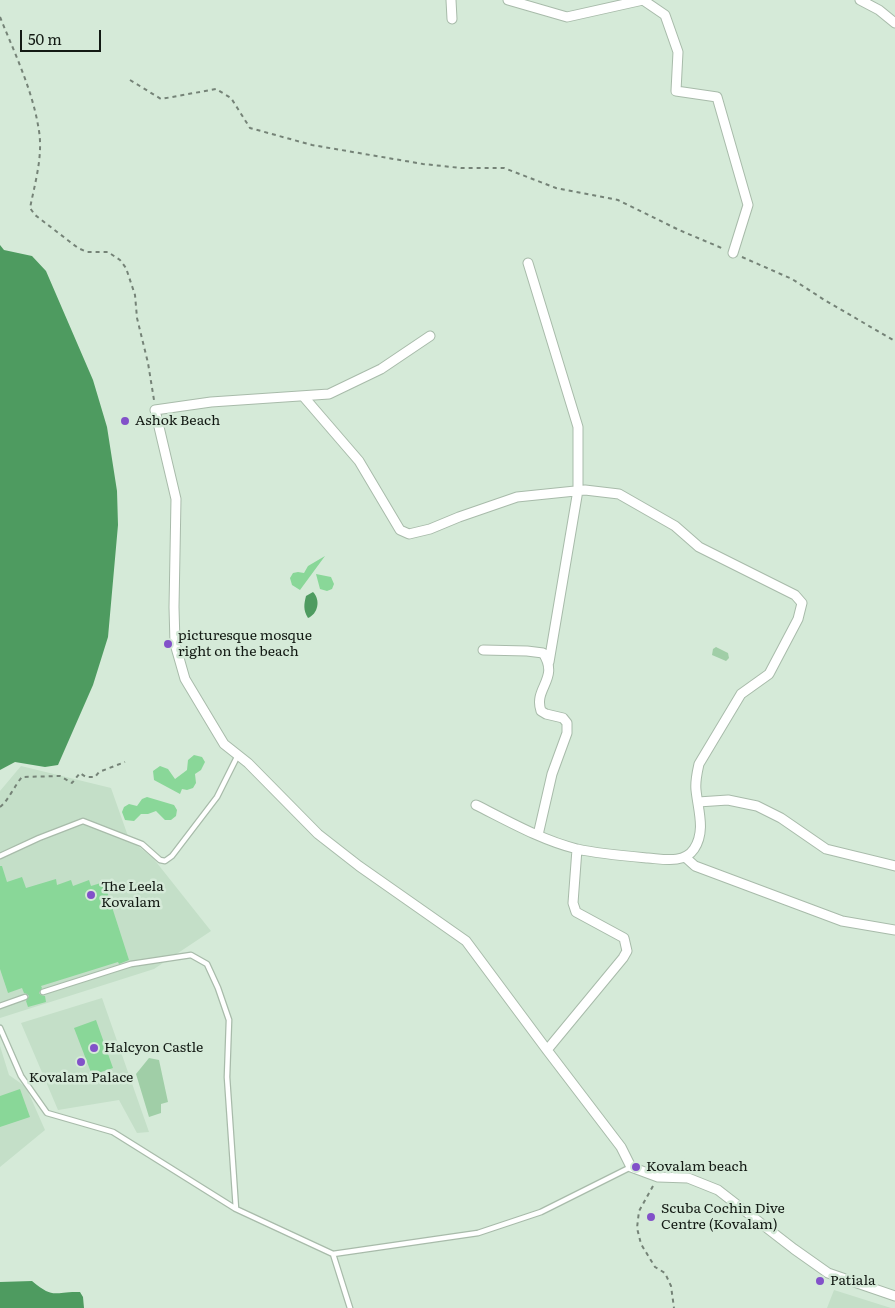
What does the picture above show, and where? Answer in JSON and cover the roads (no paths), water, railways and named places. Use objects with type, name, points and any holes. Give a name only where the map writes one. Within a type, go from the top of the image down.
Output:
[{"type":"street","points":[[451,0],[452,19]]},
{"type":"street","points":[[508,0],[567,17],[643,0],[666,15],[678,52],[676,91],[718,96],[748,204],[733,253]]},
{"type":"street","points":[[860,0],[879,10],[895,23]]},
{"type":"street","points":[[528,262],[578,428],[578,490],[549,662],[550,672],[540,695],[539,706],[541,711],[546,714],[563,718],[568,727],[552,774],[538,835]]},
{"type":"street","points":[[430,336],[381,369],[329,394],[211,402],[155,410],[176,499],[175,644],[185,678],[224,744],[248,763],[318,834],[359,866],[466,941],[621,1147],[631,1167],[658,1177],[688,1178],[718,1190],[828,1273],[895,1296]]},
{"type":"street","points":[[303,396],[359,461],[400,530],[408,534],[430,529],[517,497],[578,490],[619,494],[674,526],[699,547],[795,595],[802,603],[798,619],[769,674],[741,694],[699,764],[696,777],[700,836],[689,854],[673,860],[623,856],[577,848],[538,835],[476,804]]},
{"type":"street","points":[[483,650],[543,653],[549,662]]},
{"type":"street","points":[[698,802],[728,800],[757,806],[780,818],[826,849],[895,866]]},
{"type":"street","points":[[547,1050],[623,958],[626,951],[624,938],[576,912],[574,903],[577,848]]},
{"type":"street","points":[[689,854],[695,866],[842,922],[895,930]]},
{"type":"lane","points":[[0,856],[83,821],[142,844],[160,860],[165,861],[172,856],[217,797],[238,755]]},
{"type":"lane","points":[[43,992],[131,964],[191,955],[207,964],[229,1020],[227,1077],[236,1209]]},
{"type":"lane","points":[[0,1006],[25,997]]},
{"type":"lane","points":[[0,1028],[21,1076],[47,1113],[113,1132],[236,1209],[333,1254],[478,1233],[541,1212],[631,1167]]},
{"type":"lane","points":[[333,1254],[350,1308]]},
{"type":"place","name":"Ashok Beach","points":[[125,421]]},
{"type":"place","name":"picturesque mosque right on the beach","points":[[168,644]]},
{"type":"place","name":"The Leela Kovalam","points":[[91,895]]},
{"type":"place","name":"Halcyon Castle","points":[[94,1048]]},
{"type":"place","name":"Kovalam Palace","points":[[81,1062]]},
{"type":"place","name":"Kovalam beach","points":[[636,1167]]},
{"type":"place","name":"Scuba Cochin Dive Centre (Kovalam)","points":[[651,1217]]},
{"type":"place","name":"Patiala","points":[[820,1281]]}]
